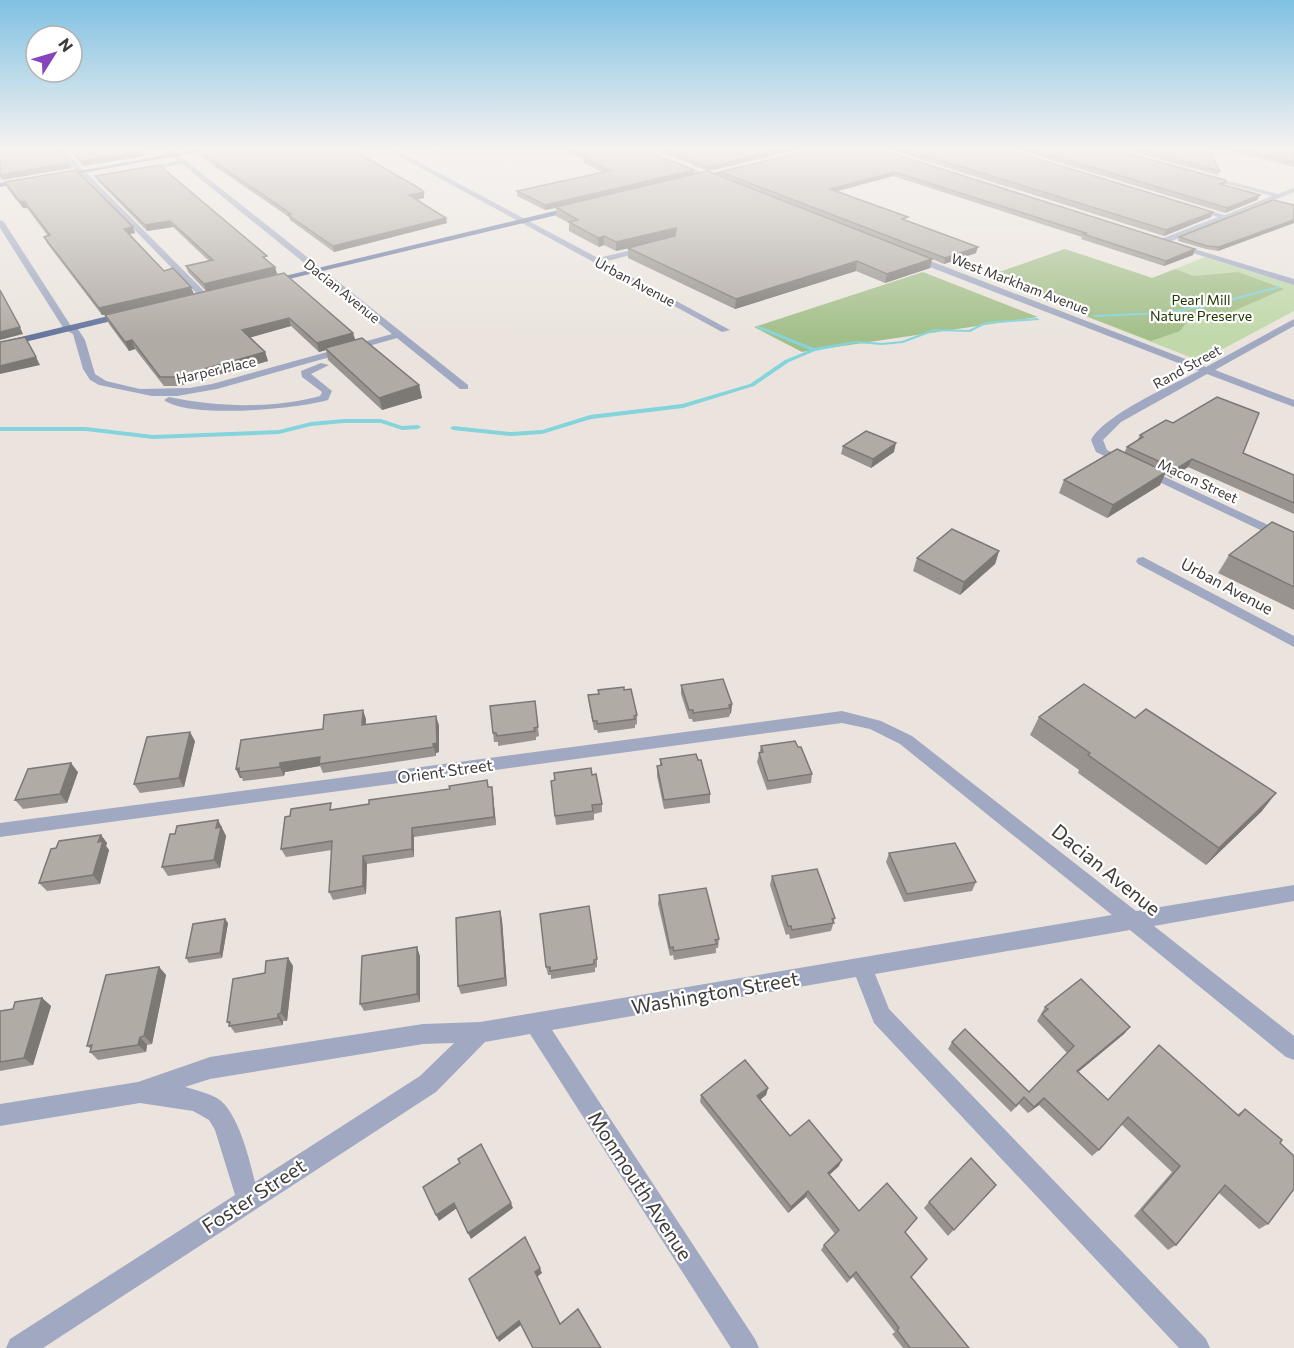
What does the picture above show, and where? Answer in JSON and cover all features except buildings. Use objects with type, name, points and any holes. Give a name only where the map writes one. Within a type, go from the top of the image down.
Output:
[{"type":"main road","points":[[258,283],[560,211]]},
{"type":"main road","points":[[193,299],[215,294]]},
{"type":"main road","points":[[0,345],[139,312]]},
{"type":"street","points":[[120,211],[204,296]]},
{"type":"street","name":"Dacian Avenue","points":[[244,211],[464,387]]},
{"type":"street","name":"Urban Avenue","points":[[504,211],[725,330]]},
{"type":"street","points":[[1204,211],[1225,217]]},
{"type":"street","points":[[1164,241],[1241,211]]},
{"type":"street","points":[[0,222],[71,329]]},
{"type":"street","points":[[1153,238],[1294,282]]},
{"type":"street","points":[[597,261],[656,245]]},
{"type":"street","points":[[609,246],[624,254]]},
{"type":"street","name":"West Markham Avenue","points":[[904,254],[1294,404]]},
{"type":"street","name":"Rand Street","points":[[1098,440],[1100,434],[1117,420],[1291,326]]},
{"type":"street","name":"Harper Place","points":[[71,329],[83,341],[90,373],[96,380],[126,390],[159,394],[193,392],[400,337]]},
{"type":"street","points":[[159,394],[171,400],[199,404],[271,406],[313,402],[324,398],[327,391],[306,375],[306,371],[400,337]]},
{"type":"street","name":"Macon Street","points":[[1098,440],[1101,452],[1294,542]]},
{"type":"street","name":"Urban Avenue","points":[[1143,561],[1294,642]]},
{"type":"street","name":"Orient Street","points":[[0,830],[842,717],[866,720],[889,729]]},
{"type":"street","name":"Dacian Avenue","points":[[889,729],[1134,920],[1294,1049]]},
{"type":"street","name":"Washington Street","points":[[0,1115],[138,1093],[210,1068],[423,1034],[480,1032],[1294,893]]},
{"type":"street","points":[[863,968],[881,1016],[1197,1348]]},
{"type":"street","name":"Monmouth Avenue","points":[[535,1023],[746,1348]]},
{"type":"street","name":"Foster Street","points":[[19,1348],[428,1084],[480,1032]]},
{"type":"street","name":"Washington Street","points":[[138,1093],[193,1100],[212,1107],[227,1128],[248,1199]]},
{"type":"green space","name":"Pearl Mill Nature Preserve","points":[[1065,249],[1153,278],[1205,257],[1294,285],[1294,311],[1200,361],[985,277]]},
{"type":"green space","name":"Pearl Mill Nature Preserve","points":[[1065,249],[1152,278],[1175,269],[1194,276],[1238,272],[1284,289],[1222,316],[1187,322],[1180,331],[1151,341],[985,277]]},
{"type":"green space","points":[[923,272],[1038,317],[802,352],[754,327]]},
{"type":"waterway","points":[[1095,316],[1164,313],[1207,306],[1279,287]]},
{"type":"waterway","points":[[814,350],[856,342],[882,344],[903,342],[934,330],[970,331],[985,323],[1037,319]]},
{"type":"waterway","points":[[759,327],[814,350]]},
{"type":"waterway","points":[[453,428],[511,434],[542,432],[590,417],[683,406],[752,385],[787,361],[814,350]]},
{"type":"waterway","points":[[0,429],[86,429],[153,437],[279,432],[311,424],[344,421],[381,421],[402,428],[418,427]]}]
